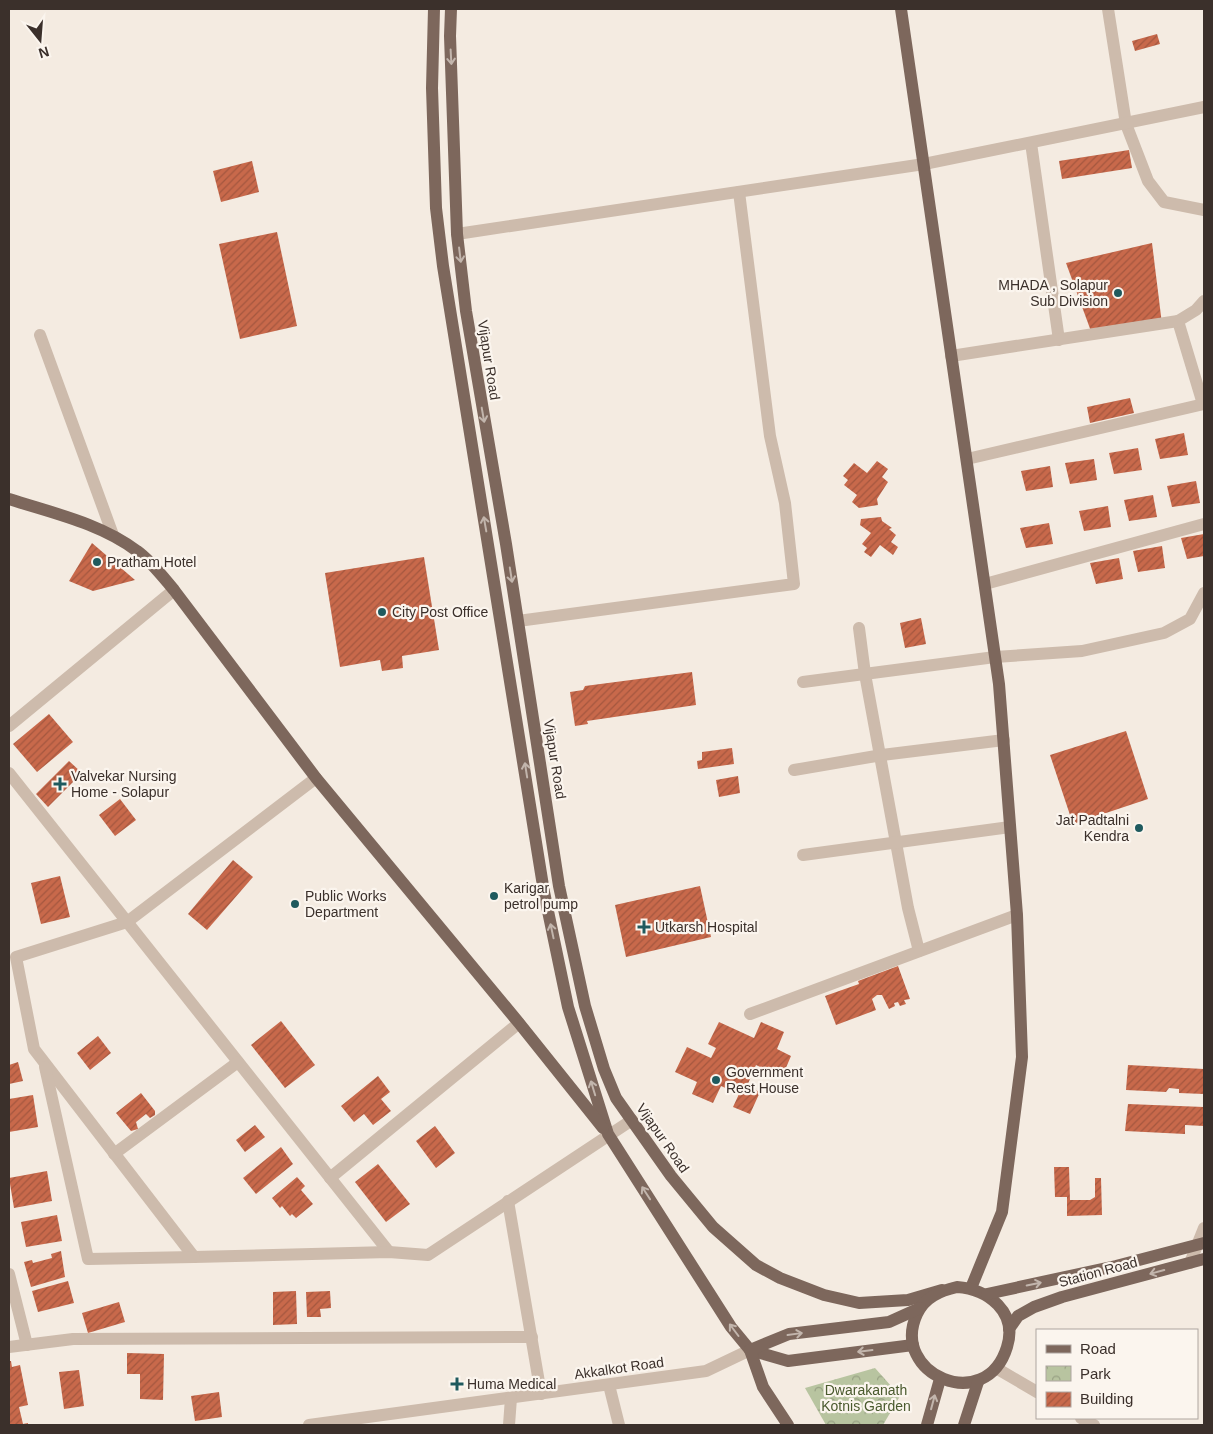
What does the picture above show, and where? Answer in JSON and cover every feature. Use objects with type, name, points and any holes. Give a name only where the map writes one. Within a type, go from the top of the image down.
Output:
[{"type":"main road","points":[[434,9],[432,88],[436,208],[456,354],[501,613],[546,901],[568,1007],[608,1134]]},
{"type":"main road","name":"Vijapur Road","points":[[452,9],[450,36],[457,234],[466,311],[518,621],[559,886],[585,1006],[604,1069],[616,1098],[671,1176],[707,1220],[756,1265],[780,1278],[824,1295],[859,1303],[908,1300],[942,1290]]},
{"type":"main road","points":[[901,9],[995,657],[1004,740],[1017,915],[1022,1057],[1002,1212],[971,1288]]},
{"type":"main road","points":[[9,499],[81,522],[114,535],[139,552],[174,590],[316,778],[519,1023],[608,1134],[731,1327],[750,1350],[763,1387],[788,1425]]},
{"type":"main road","points":[[986,1294],[1116,1266],[1200,1244]]},
{"type":"main road","name":"Station Road","points":[[1008,1329],[1018,1316],[1034,1307],[1062,1297],[1204,1259]]},
{"type":"main road","points":[[964,1425],[978,1382],[996,1368],[1006,1349],[1008,1329],[1005,1315],[997,1303],[986,1294],[971,1288],[957,1287],[942,1290],[920,1308],[914,1321],[913,1345],[918,1359],[940,1379],[954,1383],[978,1382]]},
{"type":"main road","points":[[750,1350],[789,1334],[889,1322],[920,1308]]},
{"type":"main road","points":[[750,1350],[788,1360],[913,1345]]},
{"type":"main road","points":[[927,1425],[940,1379]]},
{"type":"street","points":[[1108,9],[1126,124],[1148,181],[1164,202],[1204,210]]},
{"type":"street","points":[[457,234],[924,164],[1204,107]]},
{"type":"street","points":[[1031,143],[1058,340]]},
{"type":"street","points":[[518,621],[794,584],[785,502],[770,436],[739,192]]},
{"type":"street","points":[[952,356],[1178,321],[1196,310],[1204,302]]},
{"type":"street","points":[[966,459],[1204,404],[1178,321]]},
{"type":"street","points":[[40,335],[114,535]]},
{"type":"street","points":[[985,584],[1204,524]]},
{"type":"street","points":[[9,726],[174,590]]},
{"type":"street","points":[[804,682],[995,657],[1082,651],[1164,633],[1190,619],[1204,593]]},
{"type":"street","points":[[859,628],[865,674],[882,755],[908,908],[919,951]]},
{"type":"street","points":[[794,770],[882,755],[1004,740]]},
{"type":"street","points":[[9,773],[389,1252]]},
{"type":"street","points":[[194,1257],[34,1049],[16,958],[127,922],[316,778]]},
{"type":"street","points":[[803,854],[1010,827]]},
{"type":"street","points":[[750,1014],[1017,915]]},
{"type":"street","points":[[330,1178],[519,1023]]},
{"type":"street","points":[[44,1062],[88,1259],[389,1252],[428,1255],[608,1134],[632,1120]]},
{"type":"street","points":[[114,1154],[238,1062]]},
{"type":"street","points":[[508,1201],[542,1394]]},
{"type":"street","points":[[1190,1263],[1200,1244],[1204,1228]]},
{"type":"street","points":[[9,1274],[27,1345]]},
{"type":"street","points":[[9,1348],[73,1339],[532,1337]]},
{"type":"street","name":"Akkalkot Road","points":[[309,1425],[706,1371],[750,1350]]},
{"type":"street","points":[[996,1368],[1036,1391]]},
{"type":"street","points":[[609,1384],[619,1425]]},
{"type":"street","points":[[509,1425],[511,1398]]},
{"type":"street","points":[[1083,1419],[1094,1425]]},
{"type":"green space","name":"Dwarakanath Kotnis Garden","points":[[875,1368],[900,1396],[883,1425],[826,1425],[805,1388]]},
{"type":"building","points":[[1157,34],[1160,44],[1135,51],[1132,41]]},
{"type":"building","points":[[1129,150],[1132,168],[1062,179],[1059,161]]},
{"type":"building","points":[[252,161],[259,192],[221,202],[213,171]]},
{"type":"building","points":[[277,232],[297,326],[240,339],[219,244]]},
{"type":"building","name":"MHADA , Solapur Sub Division","points":[[1152,243],[1162,324],[1092,334],[1066,263]]},
{"type":"building","points":[[1130,398],[1134,413],[1090,423],[1087,407]]},
{"type":"building","points":[[1184,433],[1188,455],[1160,459],[1155,439]]},
{"type":"building","points":[[1138,448],[1142,470],[1114,474],[1109,453]]},
{"type":"building","points":[[1094,459],[1097,480],[1070,484],[1065,463]]},
{"type":"building","points":[[877,461],[888,469],[882,477],[888,482],[877,499],[878,505],[859,508],[852,502],[857,495],[844,485],[848,480],[843,476],[854,463],[867,473]]},
{"type":"building","points":[[1050,466],[1053,487],[1026,491],[1021,471]]},
{"type":"building","points":[[1196,481],[1200,503],[1172,507],[1167,486]]},
{"type":"building","points":[[1153,495],[1157,517],[1129,521],[1124,500]]},
{"type":"building","points":[[1108,506],[1111,527],[1084,531],[1079,511]]},
{"type":"building","points":[[881,517],[882,521],[892,528],[889,529],[896,535],[891,542],[898,547],[893,555],[880,545],[871,557],[864,552],[867,548],[862,544],[871,533],[860,525],[861,519]]},
{"type":"building","points":[[1049,523],[1053,544],[1026,548],[1020,528]]},
{"type":"building","points":[[1204,534],[1204,556],[1187,559],[1181,538]]},
{"type":"building","name":"Pratham Hotel","points":[[92,543],[135,580],[93,591],[69,581]]},
{"type":"building","points":[[1162,546],[1165,568],[1138,572],[1133,551]]},
{"type":"building","name":"City Post Office","points":[[424,557],[439,650],[402,656],[403,668],[382,671],[380,660],[340,667],[325,573]]},
{"type":"building","points":[[1119,558],[1123,579],[1096,584],[1090,563]]},
{"type":"building","points":[[921,618],[926,644],[905,648],[900,623]]},
{"type":"building","points":[[692,672],[696,705],[587,721],[588,724],[575,726],[570,692],[583,690],[585,686]]},
{"type":"building","points":[[49,714],[73,742],[37,772],[13,744]]},
{"type":"building","points":[[1126,731],[1148,799],[1073,824],[1050,755]]},
{"type":"building","points":[[732,748],[734,764],[698,769],[697,761],[702,760],[702,752]]},
{"type":"building","points":[[69,761],[82,773],[48,807],[36,794]]},
{"type":"building","points":[[738,776],[740,793],[719,797],[716,780]]},
{"type":"building","points":[[120,799],[136,820],[115,836],[99,815]]},
{"type":"building","points":[[233,860],[253,877],[207,930],[188,914]]},
{"type":"building","points":[[60,876],[70,917],[41,924],[31,883]]},
{"type":"building","points":[[700,886],[711,937],[626,957],[615,905]]},
{"type":"building","points":[[898,966],[910,999],[904,1000],[906,1004],[900,1006],[898,1002],[894,1003],[895,1006],[889,1009],[882,995],[877,995],[872,999],[876,1010],[836,1025],[825,996],[859,984],[858,981]]},
{"type":"building","points":[[281,1021],[315,1065],[285,1088],[251,1045]]},
{"type":"building","points":[[719,1022],[754,1038],[761,1022],[784,1032],[777,1049],[791,1056],[782,1077],[756,1065],[747,1086],[760,1092],[750,1114],[733,1107],[739,1094],[721,1086],[713,1103],[692,1094],[697,1082],[675,1072],[687,1047],[711,1058],[716,1048],[708,1044]]},
{"type":"building","points":[[98,1036],[111,1053],[90,1070],[77,1053]]},
{"type":"building","points":[[18,1062],[23,1081],[9,1084],[9,1065]]},
{"type":"building","points":[[1128,1065],[1204,1069],[1204,1094],[1179,1093],[1179,1089],[1169,1088],[1166,1092],[1126,1090]]},
{"type":"building","points":[[378,1076],[390,1092],[381,1099],[391,1111],[373,1125],[364,1114],[354,1122],[341,1106]]},
{"type":"building","points":[[141,1093],[155,1111],[155,1115],[150,1118],[146,1114],[136,1122],[138,1129],[131,1131],[116,1113]]},
{"type":"building","points":[[33,1095],[38,1127],[9,1132],[9,1099]]},
{"type":"building","points":[[1128,1104],[1204,1107],[1204,1126],[1185,1125],[1185,1134],[1125,1131]]},
{"type":"building","points":[[255,1125],[265,1137],[245,1152],[236,1140]]},
{"type":"building","points":[[435,1126],[455,1153],[436,1168],[416,1141]]},
{"type":"building","points":[[281,1147],[293,1164],[256,1194],[243,1178]]},
{"type":"building","points":[[378,1164],[410,1204],[386,1222],[355,1182]]},
{"type":"building","points":[[1054,1167],[1069,1167],[1070,1200],[1090,1200],[1095,1197],[1095,1178],[1101,1178],[1102,1215],[1067,1216],[1067,1197],[1055,1197]]},
{"type":"building","points":[[47,1171],[52,1201],[14,1208],[9,1178]]},
{"type":"building","points":[[297,1177],[305,1186],[301,1190],[313,1204],[296,1218],[292,1214],[290,1216],[282,1206],[280,1208],[272,1198]]},
{"type":"building","points":[[57,1215],[62,1241],[26,1247],[21,1222]]},
{"type":"building","points":[[61,1251],[65,1277],[31,1287],[24,1262],[32,1260],[33,1263],[52,1258],[51,1254]]},
{"type":"building","points":[[68,1281],[74,1303],[38,1312],[32,1291]]},
{"type":"building","points":[[296,1291],[297,1324],[273,1325],[273,1292]]},
{"type":"building","points":[[330,1291],[331,1308],[320,1309],[321,1317],[307,1317],[306,1292]]},
{"type":"building","points":[[119,1302],[125,1322],[88,1333],[82,1313]]},
{"type":"building","points":[[127,1353],[164,1354],[163,1400],[140,1399],[140,1374],[127,1374]]},
{"type":"building","points":[[9,1361],[11,1361],[12,1367],[20,1365],[28,1405],[19,1407],[23,1424],[28,1423],[28,1425],[9,1425]]},
{"type":"building","points":[[79,1370],[84,1406],[64,1409],[59,1372]]},
{"type":"building","points":[[219,1392],[222,1417],[195,1421],[191,1396]]},
{"type":"place","name":"MHADA , Solapur Sub Division","points":[[1118,293]]},
{"type":"place","name":"Pratham Hotel","points":[[97,562]]},
{"type":"place","name":"City Post Office","points":[[382,612]]},
{"type":"place","name":"Valvekar Nursing Home - Solapur","points":[[60,784]]},
{"type":"place","name":"Jat Padtalni Kendra","points":[[1139,828]]},
{"type":"place","name":"Karigar petrol pump","points":[[494,896]]},
{"type":"place","name":"Public Works Department","points":[[295,904]]},
{"type":"place","name":"Utkarsh Hospital","points":[[644,927]]},
{"type":"place","name":"Government Rest House","points":[[716,1080]]},
{"type":"place","name":"Huma Medical","points":[[457,1384]]}]
